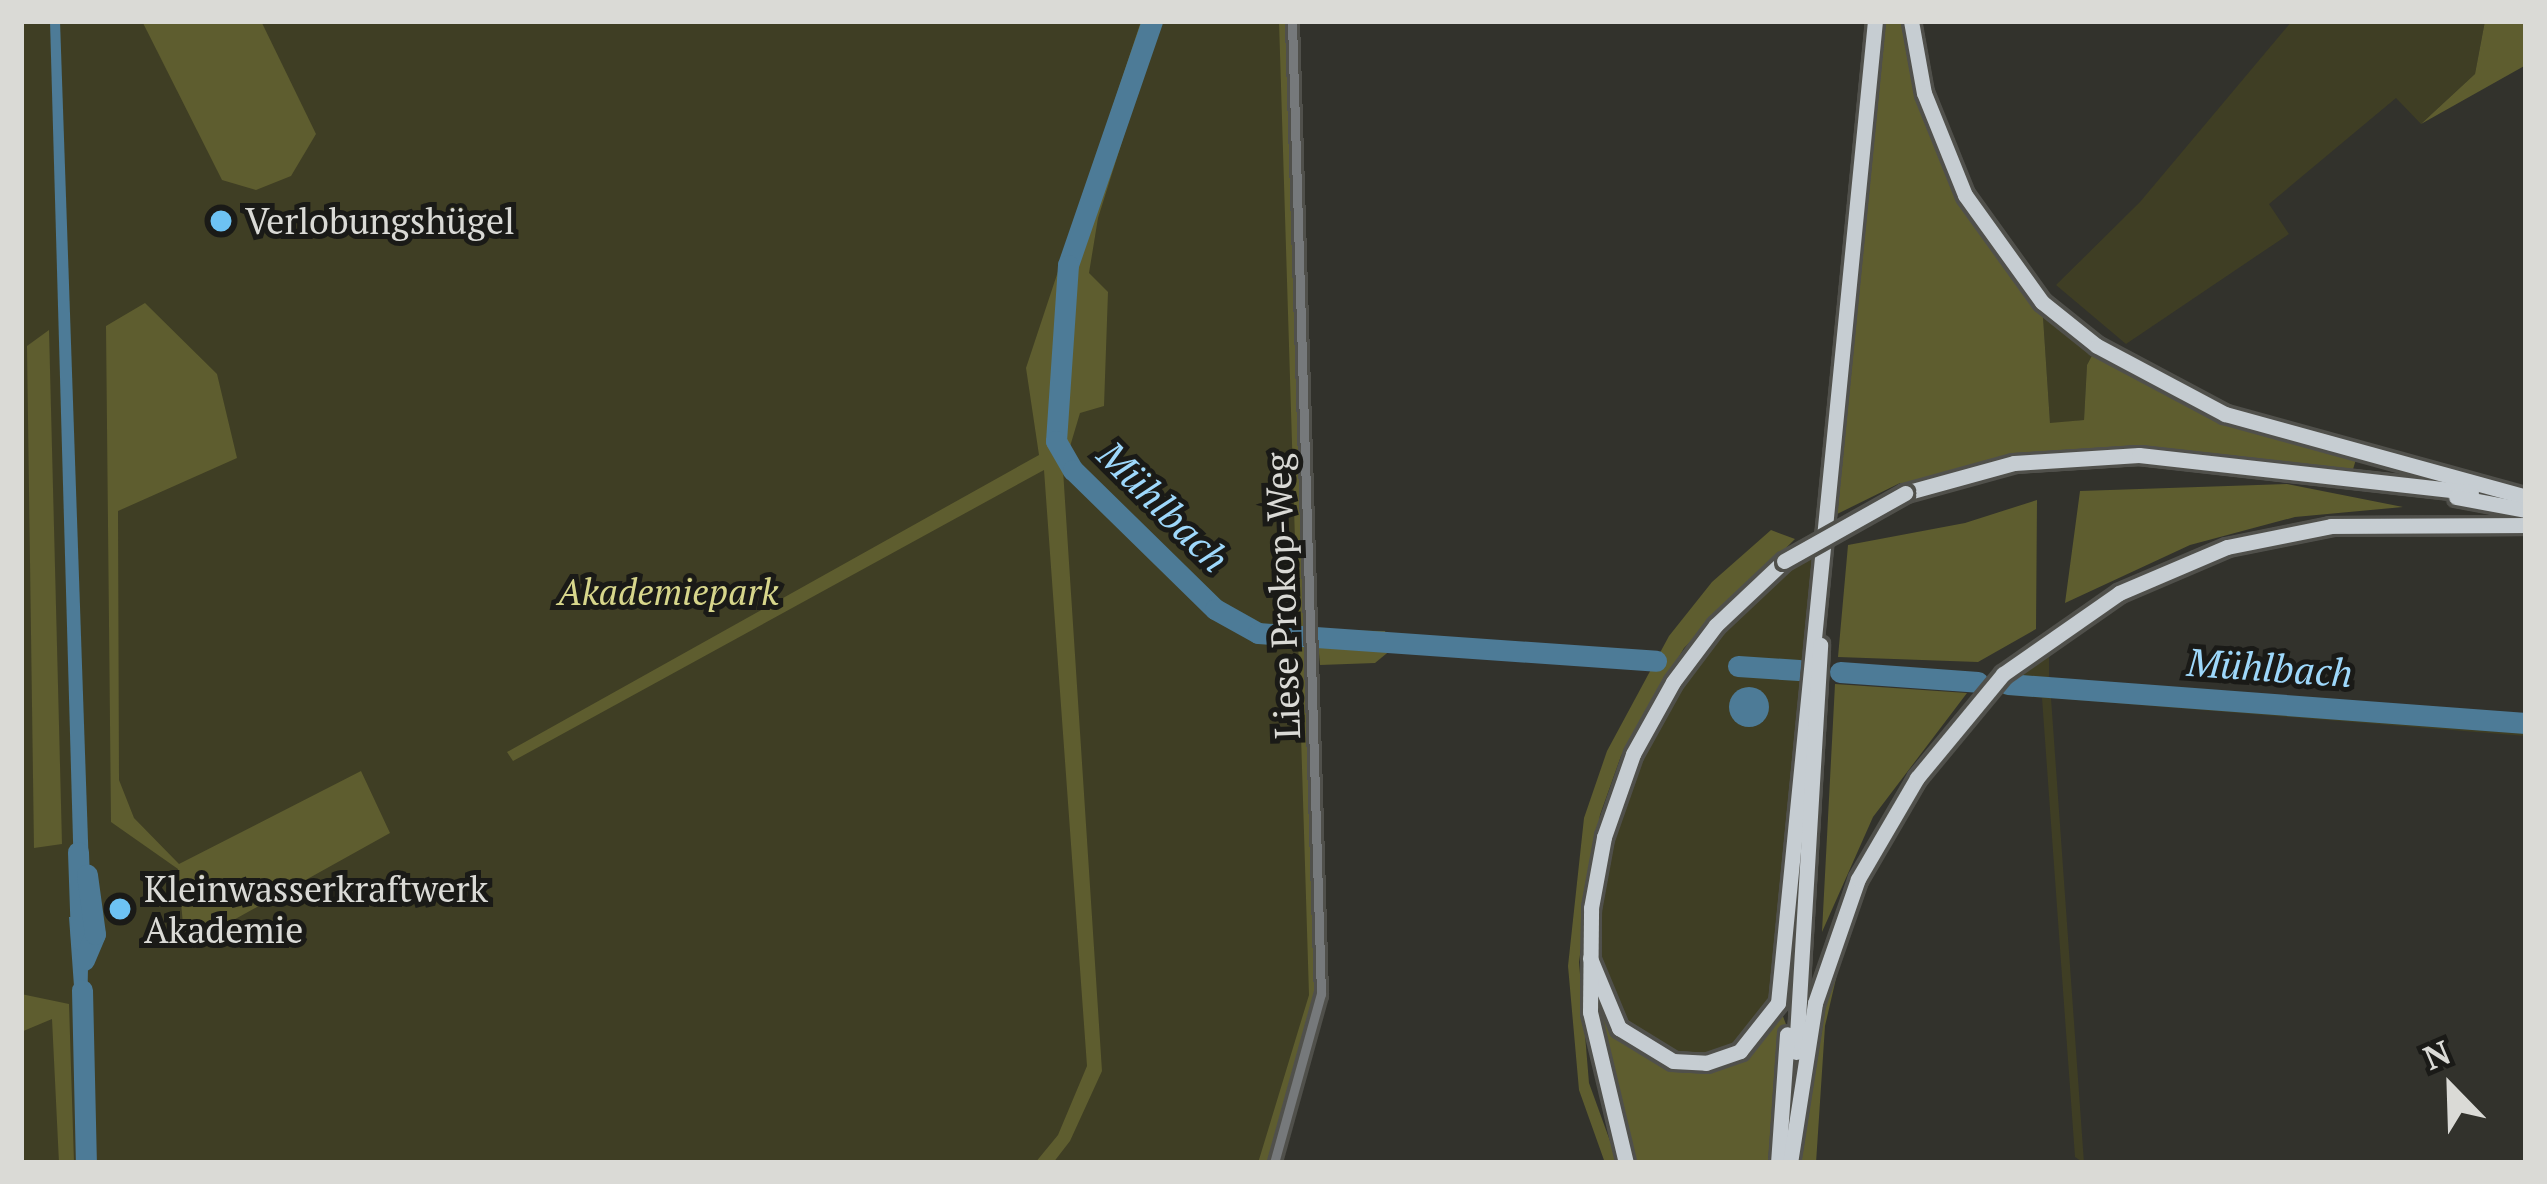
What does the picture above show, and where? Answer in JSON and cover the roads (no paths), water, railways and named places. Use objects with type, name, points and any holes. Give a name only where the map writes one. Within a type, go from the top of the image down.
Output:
[{"type":"highway","points":[[1789,1163],[1819,635],[1875,21]]},
{"type":"highway","points":[[1910,21],[1924,93],[1965,196],[2042,302],[2097,346],[2225,414],[2526,503]]},
{"type":"highway","points":[[1626,1163],[1594,1051],[1591,958],[1604,838],[1642,735],[1694,652],[1784,561],[1905,493],[2014,463],[2139,455],[2526,503]]},
{"type":"highway","points":[[1789,1163],[1808,1029],[1845,908],[1917,778],[2003,674],[2119,593],[2227,547],[2331,526],[2526,525]]},
{"type":"highway","points":[[1591,958],[1614,1020],[1652,1053],[1706,1063],[1760,1035],[1780,992],[1819,635]]},
{"type":"highway","points":[[1778,1163],[1805,744]]},
{"type":"street","name":"Liese Prokop-Weg","points":[[1274,1163],[1321,994],[1292,21]]},
{"type":"water","points":[[50,21],[60,21],[89,870],[74,876]]},
{"type":"water","points":[[1749,687],[1763,693],[1769,707],[1763,721],[1749,727],[1735,721],[1729,707],[1735,693]]},
{"type":"water","points":[[69,917],[90,917],[91,933],[99,936],[88,968],[87,1015],[76,1014]]},
{"type":"waterway","name":"Mühlbach","points":[[1152,21],[1068,265],[1056,441],[1073,470],[1215,609],[1258,633],[1656,661]]},
{"type":"waterway","name":"Mühlbach","points":[[1738,666],[1799,670]]},
{"type":"waterway","name":"Mühlbach","points":[[1840,672],[1978,682]]},
{"type":"waterway","name":"Mühlbach","points":[[2008,684],[2526,723]]},
{"type":"waterway","points":[[78,852],[81,940]]},
{"type":"waterway","points":[[84,960],[95,934],[87,875]]},
{"type":"waterway","points":[[82,990],[86,1163]]},
{"type":"place","name":"Verlobungshügel","points":[[221,221]]},
{"type":"place","name":"Kleinwasserkraftwerk Akademie","points":[[120,909]]},
{"type":"park label","name":"Akademiepark","points":[[668,592]]}]
